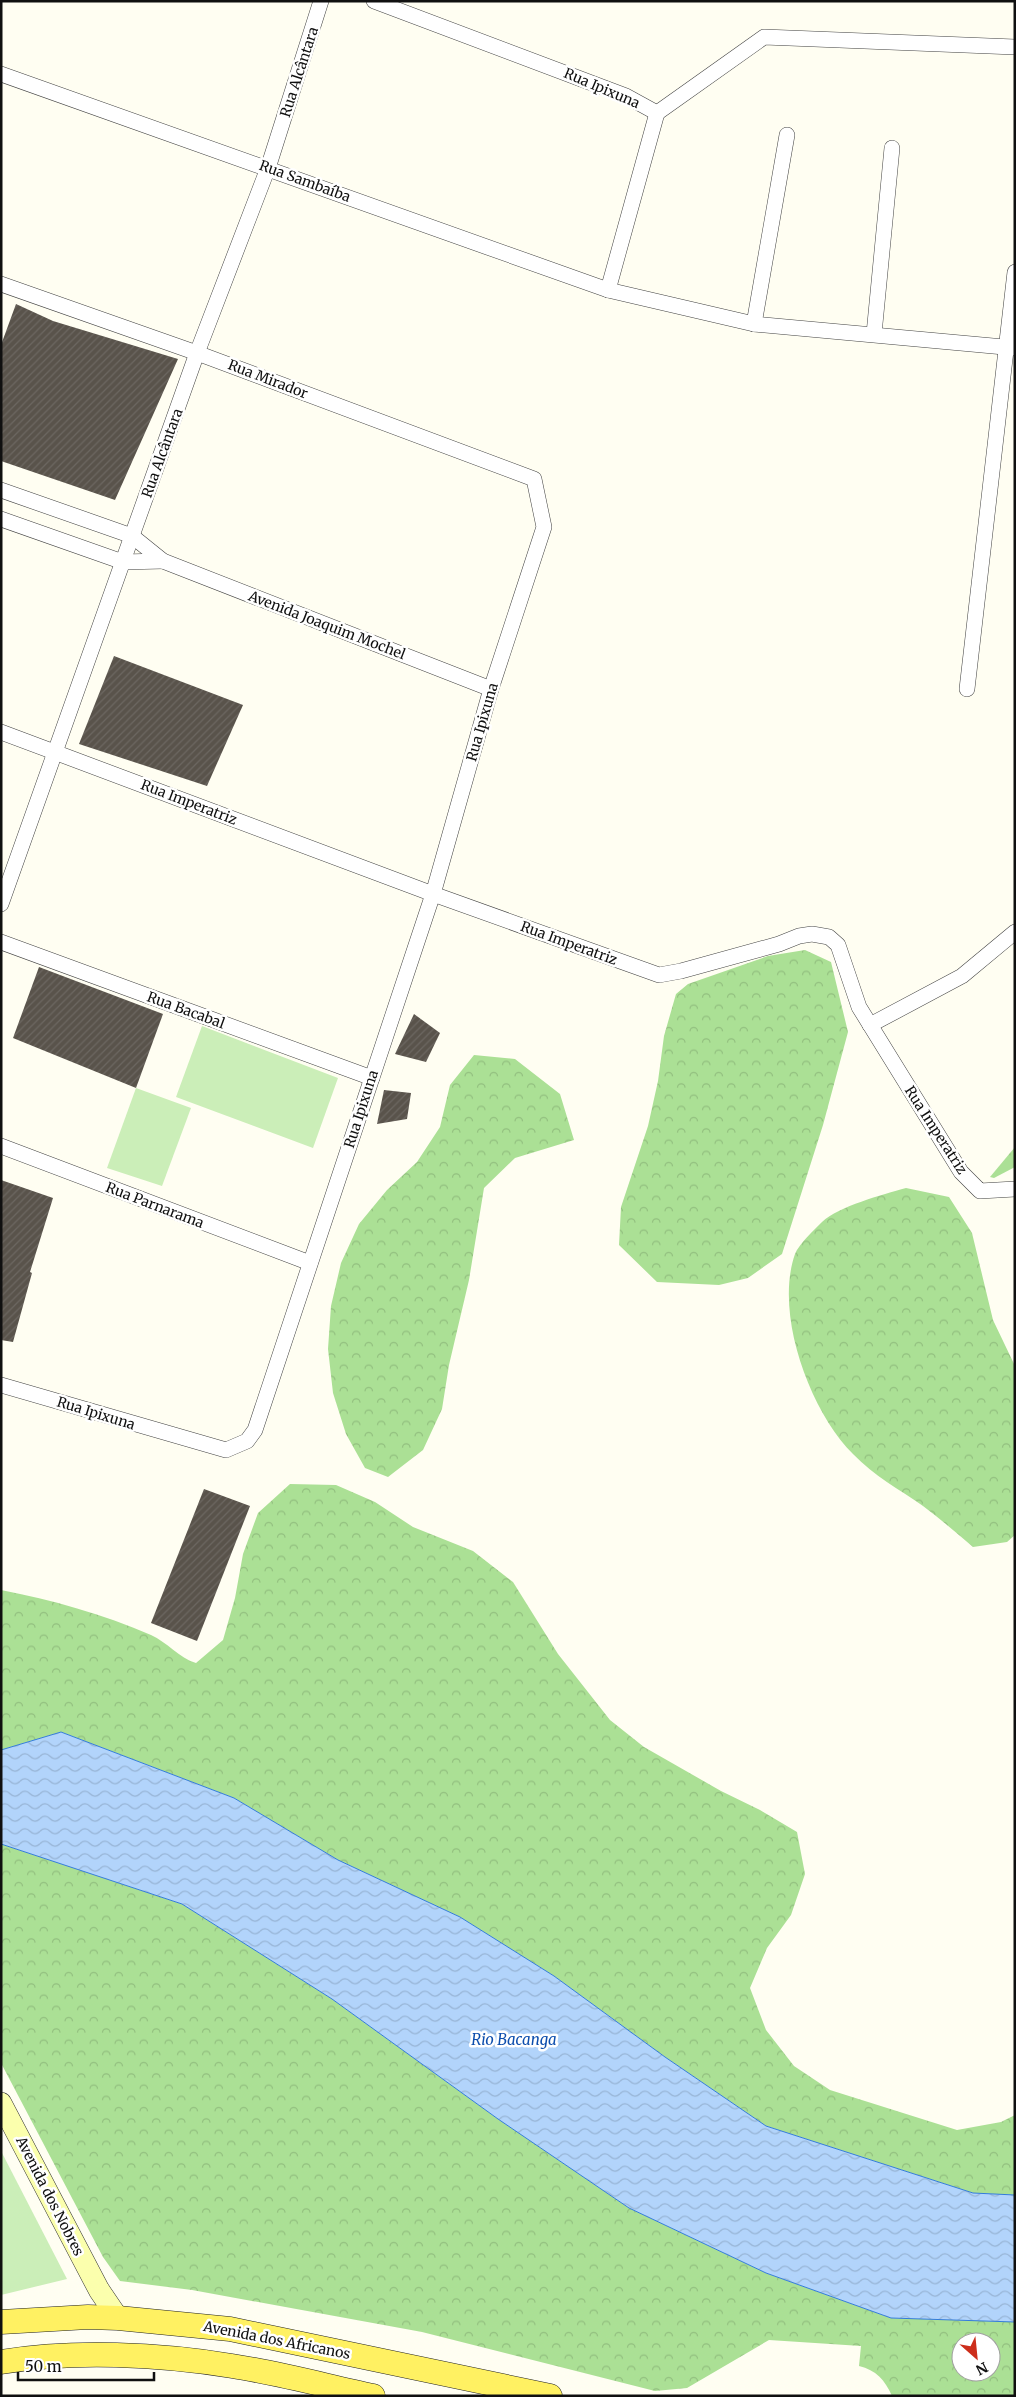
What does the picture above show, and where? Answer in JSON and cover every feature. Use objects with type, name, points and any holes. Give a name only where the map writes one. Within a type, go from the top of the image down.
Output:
[{"type":"main road","name":"Avenida dos Nobres","points":[[1,2102],[99,2290],[118,2318]]},
{"type":"main road","points":[[88,2317],[96,2308],[99,2290]]},
{"type":"main road","name":"Avenida dos Africanos","points":[[1,2322],[88,2317],[118,2318],[230,2329],[550,2396]]},
{"type":"main road","points":[[1,2362],[92,2356],[187,2360],[232,2366],[372,2396]]},
{"type":"street","name":"Rua Alcântara","points":[[1,904],[198,353],[268,168],[321,1]]},
{"type":"street","name":"Rua Ipixuna","points":[[374,1],[626,96],[657,113],[608,290]]},
{"type":"street","points":[[657,113],[764,37],[1015,47]]},
{"type":"street","name":"Rua Sambaíba","points":[[1,74],[608,290],[754,324],[1010,348]]},
{"type":"street","points":[[754,324],[787,135]]},
{"type":"street","points":[[874,334],[892,148]]},
{"type":"street","points":[[967,689],[1010,348],[1015,272]]},
{"type":"street","name":"Rua Mirador","points":[[1,284],[198,353],[534,479],[544,527]]},
{"type":"street","name":"Avenida Joaquim Mochel","points":[[1,490],[132,536],[163,561],[491,689]]},
{"type":"street","name":"Avenida Joaquim Mochel","points":[[1,519],[123,562],[163,561]]},
{"type":"street","name":"Rua Ipixuna","points":[[1,1385],[226,1450],[247,1441],[255,1430],[433,894],[491,689],[544,527]]},
{"type":"street","name":"Rua Imperatriz","points":[[1,732],[56,751],[433,894],[659,975],[681,971],[779,944],[799,936],[824,934],[838,946],[853,993],[870,1025],[960,1172],[980,1192],[1015,1189]]},
{"type":"street","points":[[870,1025],[962,976],[1015,932]]},
{"type":"street","name":"Rua Bacabal","points":[[1,942],[372,1078]]},
{"type":"street","name":"Rua Parnarama","points":[[1,1146],[310,1263]]},
{"type":"green space","points":[[805,950],[831,962],[848,1032],[823,1125],[782,1254],[748,1278],[719,1285],[657,1282],[619,1245],[621,1207],[648,1126],[658,1081],[664,1036],[676,994],[688,984],[768,956]]},
{"type":"green space","points":[[202,1026],[338,1078],[313,1148],[176,1097]]},
{"type":"green space","points":[[474,1055],[515,1059],[560,1094],[574,1140],[515,1158],[484,1188],[469,1280],[449,1365],[442,1409],[423,1450],[388,1477],[365,1468],[346,1434],[333,1393],[328,1349],[331,1306],[341,1263],[359,1224],[387,1190],[417,1162],[440,1127],[450,1085]]},
{"type":"green space","points":[[136,1088],[191,1108],[162,1186],[107,1168]]},
{"type":"green space","points":[[1015,1147],[1015,1167],[994,1178],[990,1177]]},
{"type":"green space","points":[[906,1188],[949,1197],[972,1233],[993,1320],[1015,1366],[1015,1535],[1007,1542],[973,1547],[923,1506],[878,1476],[861,1462],[837,1436],[823,1413],[810,1388],[800,1360],[789,1305],[790,1278],[797,1250],[811,1233],[830,1216],[861,1202]]},
{"type":"green space","points":[[290,1484],[336,1485],[375,1502],[413,1527],[473,1551],[513,1582],[558,1654],[610,1720],[644,1747],[797,1832],[805,1874],[791,1915],[767,1948],[750,1988],[766,2030],[794,2066],[830,2090],[957,2130],[1001,2122],[1015,2115],[1015,2195],[973,2193],[766,2126],[665,2057],[554,1976],[460,1917],[338,1860],[234,1798],[61,1732],[1,1750],[1,1590],[58,1603],[133,1627],[157,1638],[184,1658],[196,1663],[223,1640],[235,1598],[243,1554],[258,1513]]},
{"type":"green space","points":[[1,1844],[182,1904],[332,1999],[498,2119],[629,2208],[766,2273],[891,2318],[1015,2322],[1015,2396],[892,2396],[879,2376],[859,2366],[861,2346],[769,2340],[687,2388],[655,2391],[422,2332],[192,2290],[120,2281],[103,2257],[1,2063]]},
{"type":"green space","points":[[1,2151],[67,2279],[1,2295]]},
{"type":"water","name":"Rio Bacanga","points":[[61,1732],[234,1798],[338,1860],[460,1917],[554,1976],[665,2057],[766,2126],[973,2193],[1015,2195],[1015,2322],[891,2318],[766,2273],[629,2208],[498,2119],[332,1999],[182,1904],[1,1844],[1,1750]]},
{"type":"building","points":[[16,304],[53,321],[178,359],[115,500],[1,461],[1,345]]},
{"type":"building","points":[[114,656],[243,705],[207,786],[79,744]]},
{"type":"building","points":[[39,967],[163,1014],[136,1088],[13,1038]]},
{"type":"building","points":[[414,1014],[440,1033],[426,1062],[395,1054]]},
{"type":"building","points":[[384,1090],[411,1093],[407,1119],[377,1124]]},
{"type":"building","points":[[1,1180],[53,1198],[30,1272],[32,1273],[13,1342],[1,1340]]},
{"type":"building","points":[[204,1489],[250,1506],[197,1641],[151,1623]]}]
